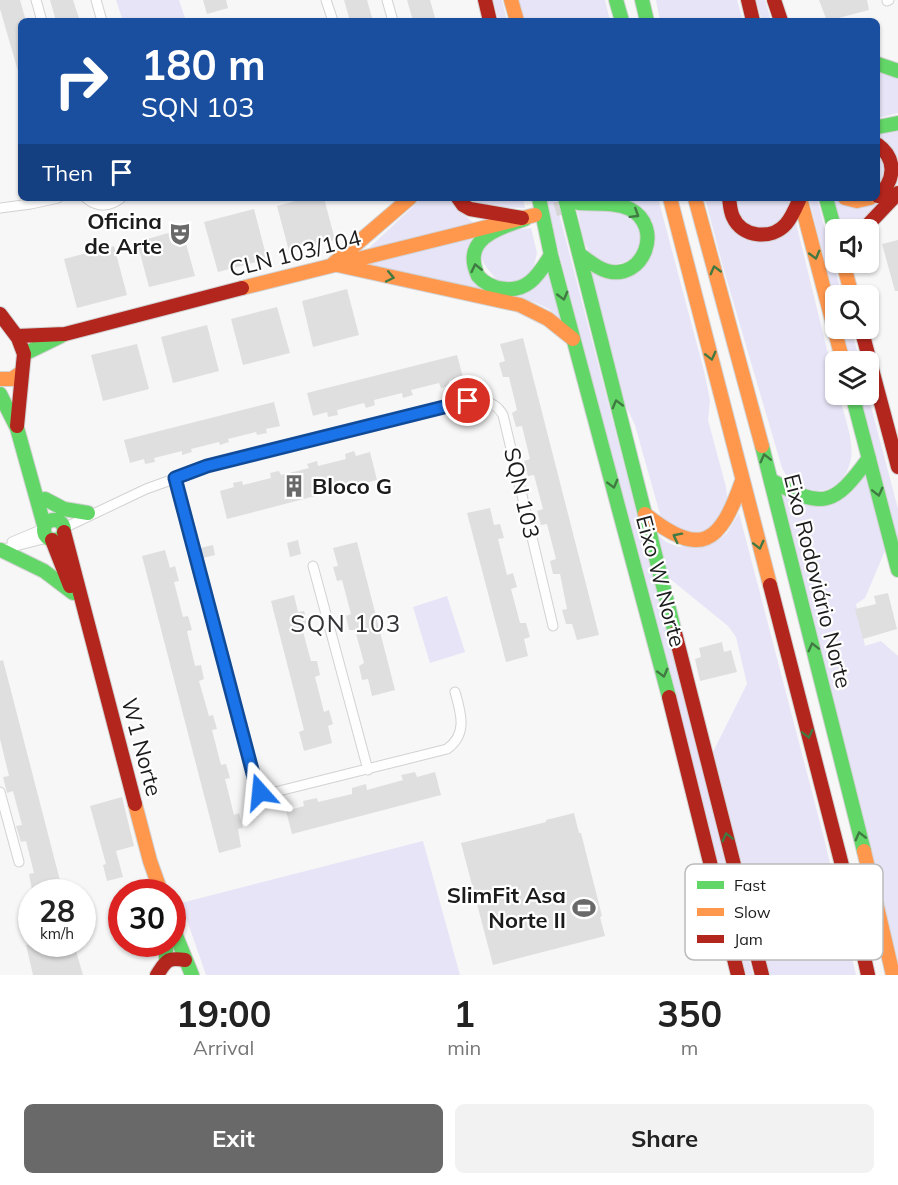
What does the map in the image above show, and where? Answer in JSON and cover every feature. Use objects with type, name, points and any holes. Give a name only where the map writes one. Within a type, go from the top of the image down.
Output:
[{"type":"main road","points":[[484,0],[489,18]]},
{"type":"main road","points":[[511,0],[516,18]]},
{"type":"main road","points":[[616,0],[621,18]]},
{"type":"main road","points":[[642,0],[646,18]]},
{"type":"main road","points":[[748,0],[752,18]]},
{"type":"main road","points":[[774,0],[780,18]]},
{"type":"main road","points":[[880,65],[898,70]]},
{"type":"main road","points":[[880,127],[898,123]]},
{"type":"main road","points":[[880,146],[888,153],[892,162],[892,174],[888,186],[880,194]]},
{"type":"main road","points":[[873,219],[898,192]]},
{"type":"main road","points":[[333,264],[406,201]]},
{"type":"main road","points":[[460,201],[470,209],[530,217]]},
{"type":"main road","name":"Eixo W Norte","points":[[540,201],[551,255],[685,756],[711,864]]},
{"type":"main road","points":[[575,201],[630,209],[645,221],[649,240],[649,247],[639,263],[621,272],[612,273],[600,269],[579,254]]},
{"type":"main road","name":"Eixo W Norte","points":[[575,201],[579,254],[734,864]]},
{"type":"main road","points":[[671,201],[841,864]]},
{"type":"main road","name":"Eixo Rodoviário Norte","points":[[696,201],[771,480],[867,864]]},
{"type":"main road","points":[[730,201],[733,217],[740,228],[757,236],[775,232],[785,225],[798,201]]},
{"type":"main road","points":[[801,201],[840,351]]},
{"type":"main road","points":[[827,201],[832,219]]},
{"type":"main road","points":[[530,217],[483,236],[474,259],[477,275],[481,281],[494,287],[508,289],[520,286],[530,282],[551,255]]},
{"type":"main road","name":"CLN 103/104","points":[[24,354],[65,333],[333,264],[530,217]]},
{"type":"main road","points":[[333,264],[520,305],[543,314],[558,324],[575,341]]},
{"type":"main road","points":[[0,314],[9,330],[23,345],[24,354]]},
{"type":"main road","name":"CLN 103/104","points":[[9,330],[65,333]]},
{"type":"main road","points":[[864,339],[898,467]]},
{"type":"main road","name":"W1 Norte","points":[[17,428],[24,354]]},
{"type":"main road","points":[[0,379],[12,379],[22,372]]},
{"type":"main road","name":"W1 Norte","points":[[0,394],[17,428],[30,470],[85,611],[156,879]]},
{"type":"main road","points":[[855,405],[898,570]]},
{"type":"main road","points":[[771,480],[805,499],[826,500],[839,494],[850,484],[869,458]]},
{"type":"main road","name":"W1 Norte","points":[[30,470],[45,499],[73,593],[85,611]]},
{"type":"main road","points":[[645,514],[660,528],[686,542],[704,540],[716,533],[727,520],[735,505],[742,481]]},
{"type":"main road","points":[[45,499],[64,509],[88,513]]},
{"type":"main road","points":[[0,549],[44,571],[73,593]]},
{"type":"main road","name":"Eixo Rodoviário Norte","points":[[883,928],[893,975]]},
{"type":"main road","points":[[183,957],[192,975]]},
{"type":"main road","points":[[156,974],[166,961],[174,958],[184,960]]},
{"type":"main road","name":"Eixo W Norte","points":[[734,960],[738,975]]},
{"type":"main road","name":"Eixo W Norte","points":[[758,960],[762,975]]},
{"type":"main road","points":[[865,960],[868,975]]},
{"type":"street","points":[[36,0],[41,18]]},
{"type":"street","points":[[96,0],[101,18]]},
{"type":"street","points":[[326,0],[332,18]]},
{"type":"street","points":[[387,0],[392,18]]},
{"type":"street","points":[[0,206],[41,201]]},
{"type":"street","points":[[91,201],[105,206],[116,201]]},
{"type":"street","name":"SQN 103","points":[[54,529],[146,489],[207,466],[441,406],[483,401],[494,405],[503,415],[554,626]]},
{"type":"street","points":[[175,478],[256,785],[263,795],[447,749],[456,743],[460,733],[461,713],[455,692]]},
{"type":"street","name":"SQN 103","points":[[54,529],[113,504]]},
{"type":"street","points":[[0,549],[54,529]]},
{"type":"street","points":[[313,566],[368,770]]},
{"type":"street","points":[[0,792],[19,862]]},
{"type":"shaded area","points":[[116,0],[179,0],[185,18],[122,18]]},
{"type":"shaded area","points":[[493,0],[502,0],[506,18],[498,18]]},
{"type":"shaded area","points":[[516,0],[605,0],[609,18],[520,18]]},
{"type":"shaded area","points":[[656,0],[737,0],[742,18],[659,18]]},
{"type":"shaded area","points":[[756,0],[765,0],[770,18],[761,18]]},
{"type":"shaded area","points":[[880,70],[898,75],[898,113],[880,118]]},
{"type":"shaded area","points":[[898,127],[898,183],[863,219],[837,219],[833,201],[880,201],[888,144],[880,138],[880,132]]},
{"type":"shaded area","points":[[880,151],[883,156],[886,181],[880,189]]},
{"type":"shaded area","points":[[419,201],[456,201],[463,214],[474,223],[367,250]]},
{"type":"shaded area","points":[[474,201],[524,201],[525,208],[480,207]]},
{"type":"shaded area","points":[[546,201],[556,201],[688,711],[726,864],[716,864]]},
{"type":"shaded area","points":[[620,201],[659,201],[710,400],[708,420],[726,487],[728,503],[711,529],[685,534],[661,518],[635,425],[620,394],[587,265],[618,275],[652,237]]},
{"type":"shaded area","points":[[706,201],[724,201],[749,235],[795,219],[827,351],[825,351],[825,405],[842,405],[852,451],[847,471],[840,481],[831,488],[821,491],[799,487],[782,468]]},
{"type":"shaded area","points":[[734,201],[789,201],[784,216],[769,226],[757,227],[746,224],[737,212]]},
{"type":"shaded area","points":[[810,201],[818,201],[825,229],[825,262]]},
{"type":"shaded area","points":[[577,210],[624,211],[640,227],[642,238],[640,248],[628,261],[619,264],[600,261],[588,250]]},
{"type":"shaded area","points":[[531,228],[537,253],[533,270],[517,283],[500,282],[482,259],[481,250],[485,243],[504,233]]},
{"type":"shaded area","points":[[484,233],[475,279],[526,292],[535,287],[548,263],[564,322],[549,309],[534,302],[367,264]]},
{"type":"shaded area","points":[[828,273],[836,273],[839,285],[831,285]]},
{"type":"shaded area","points":[[845,339],[854,339],[857,351],[848,351]]},
{"type":"shaded area","points":[[862,405],[871,405],[898,509],[898,545]]},
{"type":"shaded area","points":[[864,468],[885,551],[865,598],[856,604],[865,646],[881,641],[898,656],[898,960],[883,900],[883,864],[874,864],[780,489],[809,503]]},
{"type":"shaded area","points":[[739,513],[830,864],[737,864],[712,754],[747,684],[736,637],[728,626],[669,578],[655,532],[666,542],[679,547],[721,538],[727,533]]},
{"type":"shaded area","points":[[447,596],[465,652],[430,663],[413,607]]},
{"type":"shaded area","points":[[423,841],[460,975],[206,975],[186,917],[186,902]]},
{"type":"shaded area","points":[[740,960],[749,960],[753,975],[744,975]]},
{"type":"shaded area","points":[[760,960],[852,960],[856,975],[763,975]]},
{"type":"building","points":[[0,0],[20,0],[25,18],[18,18],[18,71],[0,9]]},
{"type":"building","points":[[50,0],[73,0],[79,18],[55,18]]},
{"type":"building","points":[[203,0],[226,0],[228,8],[207,14]]},
{"type":"building","points":[[344,0],[367,0],[372,18],[349,18]]},
{"type":"building","points":[[407,0],[430,0],[435,18],[412,18]]},
{"type":"building","points":[[819,0],[867,0],[869,10],[838,18],[826,18]]},
{"type":"building","points":[[296,201],[325,201],[335,240],[289,251],[277,206]]},
{"type":"building","points":[[254,209],[267,259],[218,272],[204,222]]},
{"type":"building","points":[[182,229],[195,276],[149,287],[137,242]]},
{"type":"building","points":[[898,240],[898,291],[895,291],[882,244]]},
{"type":"building","points":[[114,246],[127,295],[77,308],[64,259]]},
{"type":"building","points":[[347,289],[359,335],[313,347],[302,301]]},
{"type":"building","points":[[277,307],[290,353],[243,365],[231,319]]},
{"type":"building","points":[[207,325],[219,371],[173,383],[161,337]]},
{"type":"building","points":[[523,338],[599,635],[577,640],[572,624],[566,624],[562,610],[567,609],[560,574],[553,574],[550,561],[556,559],[547,524],[541,525],[537,511],[543,509],[534,475],[528,476],[524,461],[530,459],[522,426],[516,427],[512,413],[517,410],[509,377],[503,377],[499,363],[505,361],[500,344]]},
{"type":"building","points":[[137,344],[149,389],[103,401],[91,355]]},
{"type":"building","points":[[457,355],[463,377],[449,381],[450,386],[441,388],[439,383],[411,390],[413,395],[403,398],[402,393],[374,400],[375,405],[366,408],[364,403],[337,410],[338,415],[328,417],[327,412],[313,416],[307,393]]},
{"type":"building","points":[[274,402],[280,426],[266,429],[267,433],[257,435],[256,432],[228,439],[229,442],[220,445],[219,442],[191,449],[192,452],[182,455],[182,451],[154,458],[155,462],[145,464],[144,459],[130,463],[124,440]]},
{"type":"building","name":"Bloco G","points":[[354,451],[356,456],[370,452],[377,480],[227,519],[220,491],[234,487],[233,483],[242,481],[243,485],[271,478],[270,473],[279,471],[281,475],[309,468],[307,464],[317,461],[318,466],[346,459],[345,454]]},
{"type":"building","points":[[490,508],[494,525],[500,524],[504,538],[498,539],[507,575],[513,573],[517,587],[511,589],[520,623],[526,623],[530,637],[524,639],[528,656],[506,662],[467,513]]},
{"type":"building","points":[[298,540],[301,554],[290,557],[287,543]]},
{"type":"building","points":[[357,542],[395,690],[372,696],[368,679],[362,680],[359,666],[364,663],[355,630],[349,630],[346,616],[351,614],[342,580],[337,581],[333,567],[338,566],[333,548]]},
{"type":"building","points":[[213,545],[215,555],[203,558],[200,548]]},
{"type":"building","points":[[165,550],[170,568],[175,566],[179,581],[174,582],[183,617],[188,616],[192,630],[187,631],[195,666],[201,665],[204,679],[199,681],[209,716],[213,715],[217,729],[212,730],[221,765],[226,764],[230,778],[225,779],[234,815],[239,813],[243,828],[238,829],[241,847],[219,853],[142,556]]},
{"type":"building","points":[[888,593],[897,629],[863,639],[855,609],[876,604],[874,596]]},
{"type":"building","points":[[294,595],[298,612],[304,611],[308,625],[302,628],[311,661],[317,661],[320,675],[315,677],[324,712],[329,710],[333,724],[328,726],[332,743],[304,751],[299,732],[304,730],[271,601]]},
{"type":"building","points":[[722,642],[724,652],[731,650],[737,672],[700,681],[695,659],[701,657],[699,648]]},
{"type":"building","points":[[3,660],[60,879],[30,879],[29,874],[34,873],[26,841],[21,842],[16,826],[22,825],[13,791],[7,793],[3,777],[9,776],[0,739],[0,661]]},
{"type":"building","points":[[415,772],[417,777],[435,772],[441,795],[292,834],[286,811],[304,806],[303,801],[317,798],[318,802],[352,794],[352,788],[366,784],[367,790],[403,780],[401,775]]},
{"type":"building","points":[[122,797],[134,846],[116,851],[123,877],[107,881],[103,865],[106,864],[90,806]]},
{"type":"building","points":[[574,813],[602,916],[600,917],[605,936],[493,965],[461,843]]},
{"type":"building","points":[[29,957],[78,957],[83,975],[33,975]]},
{"type":"tunnel","points":[[535,215],[571,205]]},
{"type":"traffic: fast","points":[[616,0],[621,18]]},
{"type":"traffic: fast","points":[[642,0],[646,18]]},
{"type":"traffic: fast","points":[[880,65],[898,71]]},
{"type":"traffic: fast","points":[[880,127],[898,123]]},
{"type":"traffic: fast","points":[[540,201],[551,255],[669,697]]},
{"type":"traffic: fast","points":[[566,201],[675,633]]},
{"type":"traffic: fast","points":[[827,201],[832,219]]},
{"type":"traffic: fast","points":[[579,203],[611,204],[630,209],[640,217],[646,228],[647,239],[640,261],[620,272],[603,270],[579,254]]},
{"type":"traffic: fast","points":[[525,219],[494,231],[478,244],[474,253],[478,276],[489,285],[503,289],[524,286],[542,269],[551,255]]},
{"type":"traffic: fast","points":[[24,354],[61,336]]},
{"type":"traffic: fast","points":[[0,394],[17,428],[44,525]]},
{"type":"traffic: fast","points":[[855,405],[898,570]]},
{"type":"traffic: fast","points":[[762,446],[864,851]]},
{"type":"traffic: fast","points":[[771,480],[803,496],[816,499],[826,498],[846,486],[869,458]]},
{"type":"traffic: fast","points":[[45,499],[64,509],[88,513]]},
{"type":"traffic: fast","points":[[54,520],[61,523],[64,530],[61,537],[54,540],[47,537],[44,530],[47,523],[54,520]]},
{"type":"traffic: fast","points":[[1,550],[44,571],[73,593]]},
{"type":"traffic: fast","points":[[185,957],[192,975]]},
{"type":"traffic: slow","points":[[511,0],[516,18]]},
{"type":"traffic: slow","points":[[333,264],[406,201]]},
{"type":"traffic: slow","points":[[671,201],[770,585]]},
{"type":"traffic: slow","points":[[696,201],[762,446]]},
{"type":"traffic: slow","points":[[801,201],[840,351]]},
{"type":"traffic: slow","points":[[242,288],[535,215]]},
{"type":"traffic: slow","points":[[333,264],[520,305],[548,319],[573,339]]},
{"type":"traffic: slow","points":[[846,273],[849,285]]},
{"type":"traffic: slow","points":[[0,379],[12,379],[22,372]]},
{"type":"traffic: slow","points":[[645,514],[681,537],[694,540],[706,538],[716,531],[725,519],[742,481]]},
{"type":"traffic: slow","points":[[135,804],[156,879]]},
{"type":"traffic: slow","points":[[864,851],[867,864]]},
{"type":"traffic: slow","points":[[883,932],[893,975]]},
{"type":"traffic: jam","points":[[485,0],[489,18]]},
{"type":"traffic: jam","points":[[748,0],[752,18]]},
{"type":"traffic: jam","points":[[774,0],[780,18]]},
{"type":"traffic: jam","points":[[880,147],[888,157],[892,170],[888,184],[880,194]]},
{"type":"traffic: jam","points":[[873,219],[898,193]]},
{"type":"traffic: jam","points":[[460,201],[470,209],[522,218]]},
{"type":"traffic: jam","points":[[729,201],[731,212],[737,224],[750,233],[758,234],[773,233],[780,229],[790,218],[798,201]]},
{"type":"traffic: jam","points":[[18,336],[65,334],[242,288]]},
{"type":"traffic: jam","points":[[0,314],[18,338],[24,354],[17,426]]},
{"type":"traffic: jam","points":[[864,339],[898,467]]},
{"type":"traffic: jam","points":[[64,532],[135,804]]},
{"type":"traffic: jam","points":[[52,540],[70,586]]},
{"type":"traffic: jam","points":[[770,585],[842,864]]},
{"type":"traffic: jam","points":[[675,633],[734,864]]},
{"type":"traffic: jam","points":[[669,697],[710,864]]},
{"type":"traffic: jam","points":[[157,975],[168,961],[185,960]]},
{"type":"traffic: jam","points":[[734,960],[738,975]]},
{"type":"traffic: jam","points":[[758,960],[762,975]]},
{"type":"traffic: jam","points":[[865,960],[868,975]]},
{"type":"place","name":"Oficina de Arte","points":[[180,234]]},
{"type":"place","name":"Bloco G","points":[[294,486]]},
{"type":"place","name":"SlimFit Asa Norte II","points":[[584,908]]},
{"type":"district","name":"SQN 103","points":[[346,624]]},
{"type":"route","points":[[260,792],[256,785],[175,478],[207,466],[468,401]]}]
